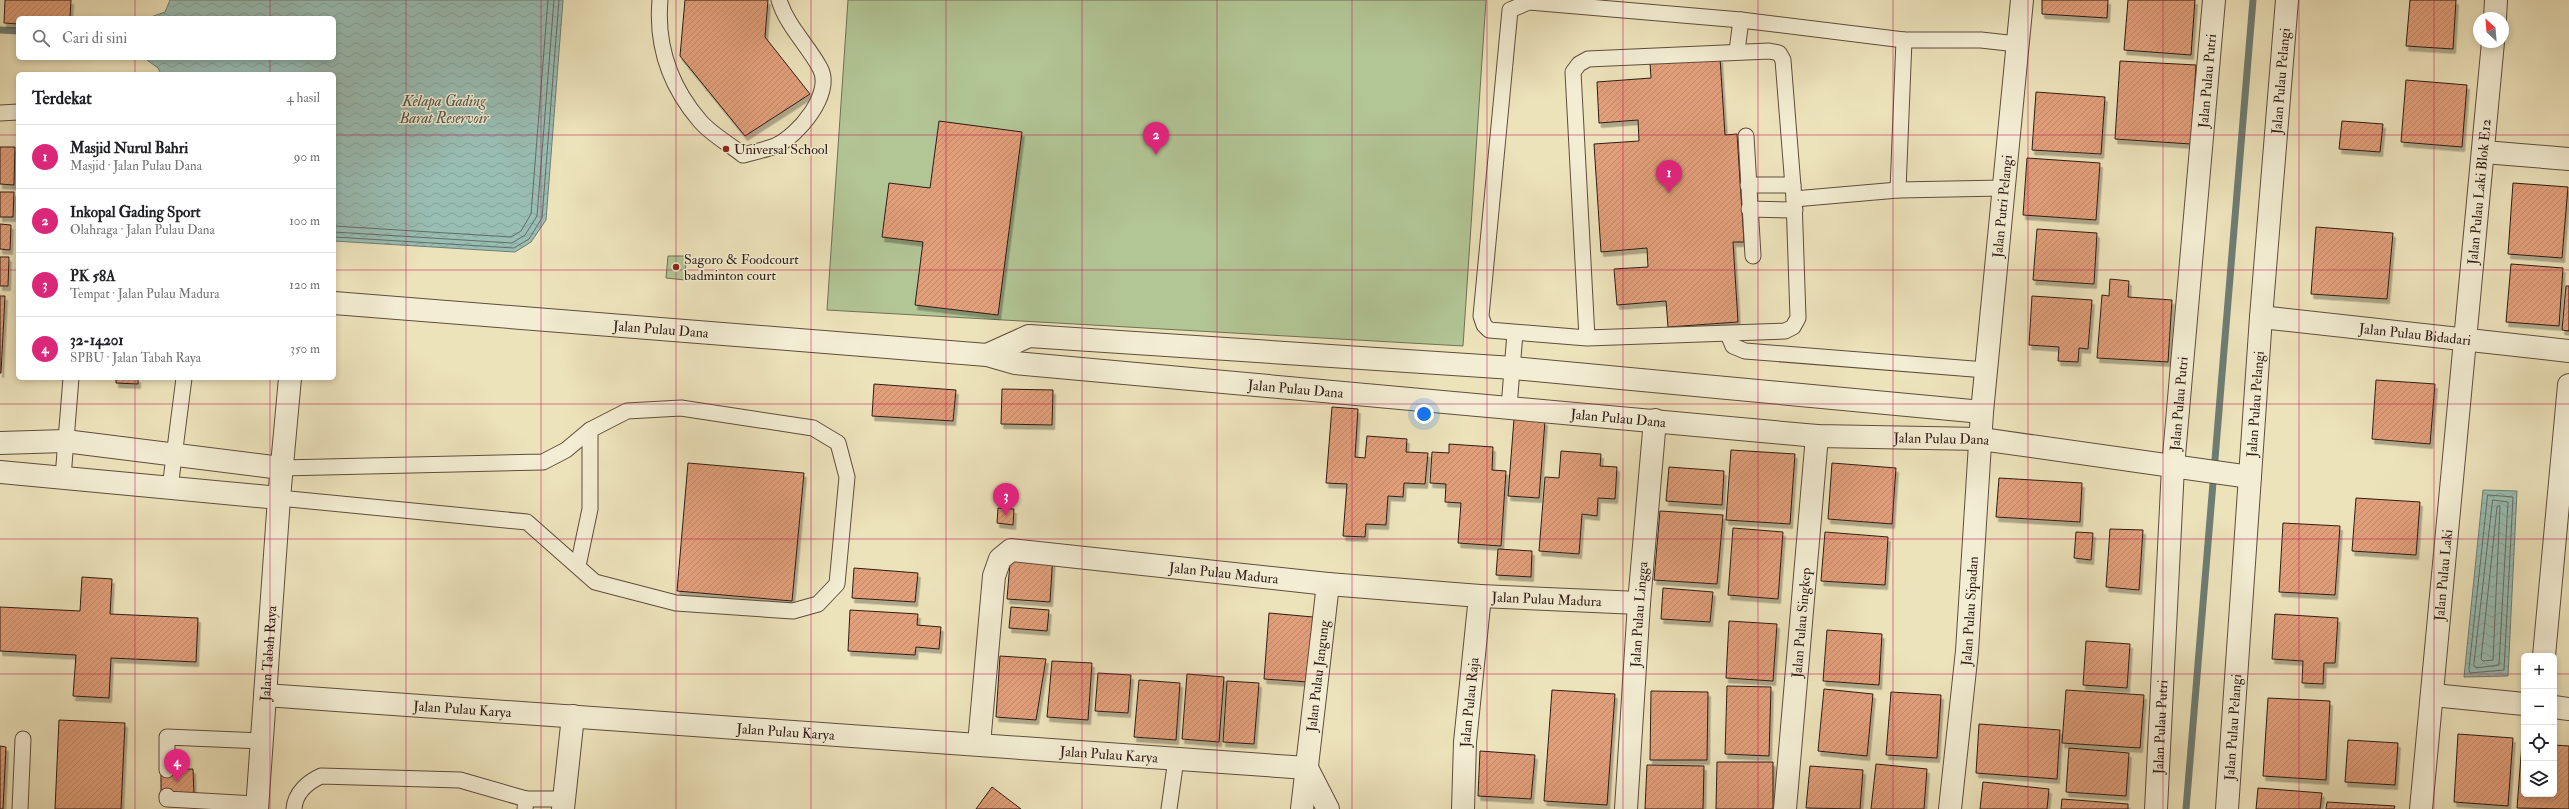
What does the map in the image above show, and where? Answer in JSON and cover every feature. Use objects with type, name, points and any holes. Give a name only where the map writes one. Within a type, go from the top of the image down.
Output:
[{"type":"street","name":"Jalan Putri Pelangi","points":[[1982,412],[2022,0]]},
{"type":"street","name":"Jalan Pulau Putri","points":[[2156,809],[2173,467],[2214,0]]},
{"type":"street","name":"Jalan Pulau Pelangi","points":[[2227,809],[2241,476],[2261,317],[2287,0]]},
{"type":"street","points":[[2495,12],[2496,0]]},
{"type":"street","name":"Jalan Pulau Laki Blok E12","points":[[2466,341],[2493,48]]},
{"type":"street","points":[[2484,152],[2569,159]]},
{"type":"street","name":"Jalan Pulau Dana","points":[[336,303],[987,355],[1015,363],[1655,420],[1817,436],[1981,439],[2072,450],[2173,467],[2241,476]]},
{"type":"street","name":"Jalan Pulau Bidadari","points":[[2261,317],[2466,341],[2569,351]]},
{"type":"street","name":"Jalan Pulau Dana","points":[[987,355],[1030,336],[1513,368],[1982,412]]},
{"type":"street","name":"Jalan Pulau Laki","points":[[2421,809],[2466,341]]},
{"type":"street","points":[[0,443],[65,441],[275,467],[290,380]]},
{"type":"street","points":[[2544,653],[2562,537],[2569,385]]},
{"type":"street","name":"Jalan Pulau Sipadan","points":[[1950,809],[1967,651],[1982,412]]},
{"type":"street","name":"Jalan Pulau Lingga","points":[[1626,809],[1639,603],[1655,420]]},
{"type":"street","name":"Jalan Pulau Singkep","points":[[1785,809],[1817,436]]},
{"type":"street","name":"Jalan Tabah Raya","points":[[256,806],[259,741],[265,695],[275,467]]},
{"type":"street","points":[[0,472],[273,498]]},
{"type":"street","name":"Jalan Pulau Madura","points":[[979,744],[994,576],[1000,559],[1011,550],[1328,584],[1480,596],[1639,603]]},
{"type":"street","name":"Jalan Pulau Jangung","points":[[1302,809],[1328,584]]},
{"type":"street","name":"Jalan Pulau Raja","points":[[1463,809],[1465,742],[1480,596]]},
{"type":"street","name":"Jalan Pulau Karya","points":[[265,695],[1306,768]]},
{"type":"street","points":[[2433,695],[2521,704]]},
{"type":"street","points":[[2557,707],[2569,709]]},
{"type":"street","points":[[563,804],[573,716]]},
{"type":"street","points":[[1306,768],[1328,809]]},
{"type":"lane","points":[[660,0],[658,24],[669,74],[700,121],[743,155],[776,146],[800,128],[823,92],[821,69],[798,38],[779,0]]},
{"type":"lane","points":[[1587,338],[1573,72],[1579,64],[1588,59],[1737,51],[1769,51],[1779,53],[1783,60],[1794,198],[1798,318],[1793,327],[1785,331],[1587,338],[1489,330],[1484,325],[1481,316],[1510,10],[1529,2],[1741,20],[1904,40],[1980,40],[2017,44]]},
{"type":"lane","points":[[1737,51],[1741,20]]},
{"type":"lane","points":[[1898,190],[1904,40]]},
{"type":"lane","points":[[0,113],[16,112]]},
{"type":"lane","points":[[1746,136],[1749,209],[1753,256]]},
{"type":"lane","points":[[1748,185],[1794,198]]},
{"type":"lane","points":[[1749,209],[1794,198],[1898,190],[2003,188]]},
{"type":"lane","points":[[1509,407],[1515,333]]},
{"type":"lane","points":[[1728,334],[1733,346],[1745,351],[1986,370]]},
{"type":"lane","points":[[63,478],[70,380]]},
{"type":"lane","points":[[170,488],[184,380]]},
{"type":"lane","points":[[273,498],[527,522],[595,582],[676,603],[793,611],[818,604],[837,584],[848,477],[838,443],[813,428],[681,408],[627,410],[590,430],[566,450],[543,462],[275,467]]},
{"type":"lane","points":[[578,566],[590,509],[590,430]]},
{"type":"lane","points":[[166,770],[167,737],[259,741]]},
{"type":"lane","points":[[20,809],[23,740]]},
{"type":"lane","points":[[1169,809],[1176,759]]},
{"type":"lane","points":[[294,809],[294,802],[307,783],[321,776],[460,780],[526,804],[563,804]]},
{"type":"lane","points":[[167,796],[167,799],[256,806]]},
{"type":"green space","points":[[848,0],[1486,0],[1463,346],[827,310]]},
{"type":"green space","name":"Sagoro & Foodcourt badminton court","points":[[668,256],[686,256],[685,280],[666,278]]},
{"type":"water","name":"Kelapa Gading Barat Reservoir","points":[[170,0],[563,0],[546,220],[531,242],[515,252],[336,241],[336,72],[160,72],[158,68],[147,60],[336,60],[336,16],[154,16],[165,12]]},
{"type":"water","points":[[2483,490],[2517,491],[2508,676],[2464,677]]},
{"type":"building","points":[[5,0],[71,0],[70,16],[16,16],[16,24],[4,23]]},
{"type":"building","points":[[685,0],[768,0],[765,37],[810,94],[745,136],[680,56]]},
{"type":"building","points":[[2042,0],[2108,0],[2107,18],[2042,14]]},
{"type":"building","points":[[2128,0],[2195,0],[2191,55],[2124,50]]},
{"type":"building","points":[[2410,0],[2456,0],[2453,49],[2406,46]]},
{"type":"building","points":[[1720,58],[1725,135],[1737,134],[1744,242],[1733,242],[1738,322],[1668,327],[1666,301],[1617,305],[1614,269],[1648,267],[1647,248],[1601,252],[1594,144],[1639,141],[1638,120],[1599,123],[1597,82],[1651,78],[1650,63]]},
{"type":"building","points":[[2120,61],[2196,65],[2191,144],[2115,139]]},
{"type":"building","points":[[2406,80],[2467,85],[2462,147],[2401,142]]},
{"type":"building","points":[[2036,92],[2105,97],[2101,154],[2032,150]]},
{"type":"building","points":[[939,121],[1022,132],[998,315],[915,305],[923,242],[882,237],[889,183],[930,188]]},
{"type":"building","points":[[2342,121],[2383,124],[2380,152],[2339,149]]},
{"type":"building","points":[[0,147],[15,147],[14,185],[0,184]]},
{"type":"building","points":[[2027,158],[2100,163],[2096,220],[2023,215]]},
{"type":"building","points":[[2513,183],[2568,187],[2562,258],[2508,254]]},
{"type":"building","points":[[0,192],[14,192],[13,217],[0,217]]},
{"type":"building","points":[[0,224],[11,225],[10,250],[0,249]]},
{"type":"building","points":[[2316,227],[2393,233],[2387,299],[2311,294]]},
{"type":"building","points":[[2037,229],[2097,233],[2094,284],[2033,280]]},
{"type":"building","points":[[0,257],[9,257],[8,286],[0,286]]},
{"type":"building","points":[[2511,264],[2563,268],[2559,326],[2506,322]]},
{"type":"building","points":[[2110,279],[2129,281],[2128,297],[2172,300],[2168,362],[2097,358],[2102,295],[2109,296]]},
{"type":"building","points":[[2566,286],[2569,286],[2569,331],[2562,330]]},
{"type":"building","points":[[0,296],[5,296],[1,373],[0,373]]},
{"type":"building","points":[[2032,296],[2092,300],[2088,349],[2079,348],[2078,362],[2058,361],[2059,347],[2029,345]]},
{"type":"building","points":[[116,380],[138,380],[138,384],[116,383]]},
{"type":"building","points":[[2376,380],[2435,384],[2430,444],[2372,439]]},
{"type":"building","points":[[874,384],[956,390],[953,421],[872,416]]},
{"type":"building","points":[[1002,389],[1053,390],[1052,425],[1001,424]]},
{"type":"building","points":[[1332,407],[1358,409],[1355,457],[1365,458],[1367,436],[1407,439],[1406,452],[1428,453],[1425,484],[1404,483],[1403,497],[1388,496],[1386,525],[1366,524],[1365,537],[1343,536],[1347,484],[1326,483]]},
{"type":"building","points":[[1514,419],[1545,421],[1539,498],[1508,496]]},
{"type":"building","points":[[1449,444],[1493,447],[1492,470],[1506,471],[1501,546],[1458,543],[1461,503],[1445,502],[1446,484],[1430,483],[1432,452],[1449,453]]},
{"type":"building","points":[[1731,450],[1795,454],[1790,524],[1726,520]]},
{"type":"building","points":[[1561,451],[1601,454],[1600,466],[1617,467],[1615,499],[1598,498],[1597,516],[1582,514],[1579,554],[1539,551],[1545,477],[1559,478]]},
{"type":"building","points":[[688,463],[804,473],[792,601],[677,591]]},
{"type":"building","points":[[1832,463],[1896,468],[1892,524],[1828,519]]},
{"type":"building","points":[[1669,467],[1724,471],[1722,505],[1666,501]]},
{"type":"building","points":[[1999,478],[2082,483],[2080,522],[1996,517]]},
{"type":"building","points":[[2356,498],[2420,502],[2416,555],[2352,551]]},
{"type":"building","points":[[998,508],[1014,509],[1013,525],[997,523]]},
{"type":"building","points":[[1660,511],[1723,515],[1717,584],[1654,580]]},
{"type":"building","points":[[2283,523],[2340,526],[2335,595],[2279,592]]},
{"type":"building","points":[[1733,528],[1783,532],[1778,599],[1728,595]]},
{"type":"building","points":[[2110,529],[2143,530],[2139,590],[2106,587]]},
{"type":"building","points":[[1825,532],[1888,537],[1885,585],[1821,581]]},
{"type":"building","points":[[2076,532],[2093,533],[2091,560],[2074,558]]},
{"type":"building","points":[[1498,549],[1532,551],[1531,577],[1496,575]]},
{"type":"building","points":[[1011,551],[1053,554],[1050,602],[1007,599]]},
{"type":"building","points":[[854,568],[918,573],[915,602],[852,598]]},
{"type":"building","points":[[82,577],[112,579],[110,614],[198,618],[196,662],[111,658],[109,698],[73,696],[76,655],[0,651],[0,607],[80,611]]},
{"type":"building","points":[[1663,588],[1713,592],[1710,622],[1661,619]]},
{"type":"building","points":[[1011,607],[1049,610],[1047,631],[1009,628]]},
{"type":"building","points":[[850,610],[918,614],[917,625],[941,627],[939,649],[916,647],[915,655],[848,651]]},
{"type":"building","points":[[1269,613],[1313,617],[1308,682],[1264,679]]},
{"type":"building","points":[[2275,614],[2338,618],[2335,663],[2324,663],[2323,684],[2302,683],[2303,661],[2272,659]]},
{"type":"building","points":[[1729,621],[1777,624],[1773,681],[1726,678]]},
{"type":"building","points":[[1827,630],[1882,634],[1879,685],[1823,681]]},
{"type":"building","points":[[2086,641],[2130,644],[2127,688],[2083,685]]},
{"type":"building","points":[[1000,656],[1046,659],[1036,720],[996,717]]},
{"type":"building","points":[[1052,661],[1092,663],[1088,720],[1047,717]]},
{"type":"building","points":[[1098,673],[1131,675],[1128,713],[1095,711]]},
{"type":"building","points":[[1187,674],[1224,677],[1219,742],[1182,739]]},
{"type":"building","points":[[1139,680],[1180,683],[1176,740],[1134,737]]},
{"type":"building","points":[[1227,681],[1259,683],[1254,744],[1223,742]]},
{"type":"building","points":[[1727,686],[1771,687],[1769,756],[1725,754]]},
{"type":"building","points":[[1824,689],[1873,694],[1867,756],[1818,751]]},
{"type":"building","points":[[1552,690],[1615,694],[1607,805],[1544,801]]},
{"type":"building","points":[[2066,690],[2144,695],[2140,748],[2062,743]]},
{"type":"building","points":[[1651,691],[1708,692],[1707,760],[1650,760]]},
{"type":"building","points":[[1891,692],[1941,695],[1937,758],[1886,755]]},
{"type":"building","points":[[2268,698],[2330,701],[2326,780],[2263,776]]},
{"type":"building","points":[[59,720],[125,723],[121,809],[55,809]]},
{"type":"building","points":[[1979,724],[2060,730],[2057,779],[1976,773]]},
{"type":"building","points":[[2458,734],[2513,738],[2508,806],[2454,802]]},
{"type":"building","points":[[2348,740],[2398,743],[2395,785],[2345,782]]},
{"type":"building","points":[[2557,745],[2569,746],[2569,809],[2517,808],[2521,756],[2521,797],[2557,797]]},
{"type":"building","points":[[0,746],[6,747],[3,809],[0,809]]},
{"type":"building","points":[[2069,748],[2129,753],[2126,796],[2066,792]]},
{"type":"building","points":[[1480,751],[1535,755],[1531,799],[1478,796]]},
{"type":"building","points":[[1717,762],[1773,762],[1773,809],[1716,809]]},
{"type":"building","points":[[1876,764],[1927,769],[1924,809],[1871,809]]},
{"type":"building","points":[[1647,765],[1704,766],[1703,809],[1645,809]]},
{"type":"building","points":[[1810,766],[1863,770],[1860,809],[1806,808]]},
{"type":"building","points":[[193,769],[194,795],[161,796],[161,770]]},
{"type":"building","points":[[1983,782],[2049,789],[2047,809],[1980,809]]},
{"type":"building","points":[[992,787],[1021,809],[976,809]]},
{"type":"building","points":[[2258,788],[2322,793],[2320,809],[2256,809]]},
{"type":"building","points":[[2062,799],[2128,804],[2128,809],[2061,809]]},
{"type":"building","points":[[2327,802],[2395,806],[2394,809],[2326,809]]},
{"type":"waterway","points":[[2186,809],[2253,0]]},
{"type":"waterway","points":[[0,30],[16,31]]},
{"type":"place","name":"Universal School","points":[[726,149]]},
{"type":"place","name":"Inkopal Gading Sport","points":[[1156,155]]},
{"type":"place","name":"Masjid Nurul Bahri","points":[[1669,193]]},
{"type":"place","name":"Sagoro & Foodcourt badminton court","points":[[676,267]]},
{"type":"place","name":"PK 58A","points":[[1006,516]]},
{"type":"place","name":"32-14201","points":[[177,782]]}]
